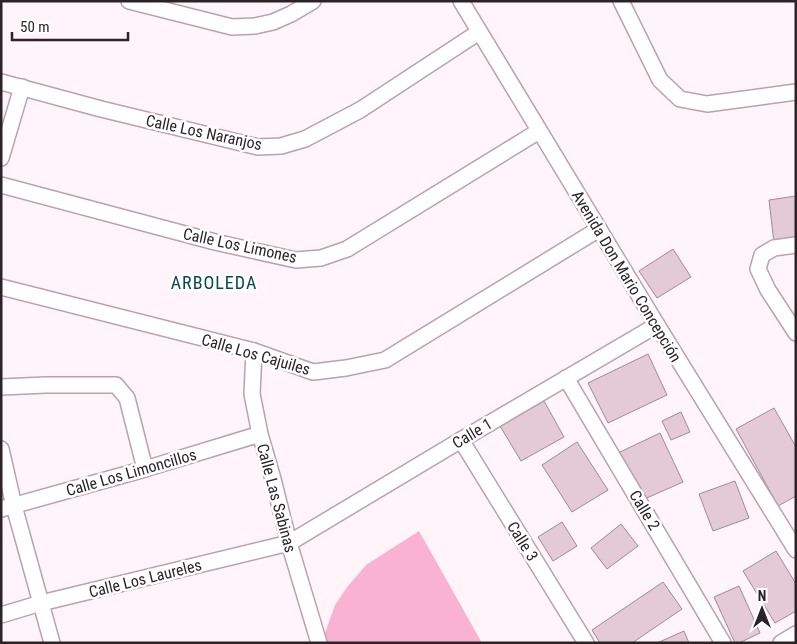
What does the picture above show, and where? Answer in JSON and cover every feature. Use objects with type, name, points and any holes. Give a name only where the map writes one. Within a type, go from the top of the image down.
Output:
[{"type":"street","points":[[129,1],[232,27],[255,26],[273,22],[313,1]]},
{"type":"street","name":"Avenida Don Mario Concepción","points":[[461,1],[598,229],[796,550]]},
{"type":"street","points":[[621,1],[660,80],[680,100],[707,104],[796,92]]},
{"type":"street","name":"Calle Los Naranjos","points":[[1,82],[101,109],[258,147],[281,146],[305,139],[360,110],[479,32]]},
{"type":"street","points":[[1,158],[22,87]]},
{"type":"street","name":"Calle Los Limones","points":[[1,185],[214,242],[296,260],[321,258],[347,249],[539,131]]},
{"type":"street","name":"Calle Los Cajuiles","points":[[1,287],[254,351],[313,372],[385,360],[598,229]]},
{"type":"street","points":[[796,245],[774,248],[762,256],[758,269],[768,290],[796,333]]},
{"type":"street","name":"Calle 1","points":[[289,543],[657,325]]},
{"type":"street","name":"Calle Las Sabinas","points":[[254,351],[252,394],[260,434],[289,543],[319,643]]},
{"type":"street","name":"Calle 2","points":[[566,378],[723,643]]},
{"type":"street","points":[[1,387],[116,385],[127,398],[145,469]]},
{"type":"street","name":"Calle Los Limoncillos","points":[[7,507],[145,469],[260,434]]},
{"type":"street","name":"Calle 3","points":[[460,440],[586,643]]},
{"type":"street","points":[[1,449],[7,507],[52,643]]},
{"type":"street","name":"Calle Los Laureles","points":[[1,615],[40,603],[289,543]]},
{"type":"street","points":[[782,643],[796,634]]},
{"type":"shaded area","points":[[419,531],[482,643],[327,643],[325,633],[335,605],[348,586],[366,565]]},
{"type":"building","points":[[796,196],[796,240],[774,243],[769,200]]},
{"type":"building","points":[[673,249],[691,277],[657,298],[639,271]]},
{"type":"building","points":[[648,354],[667,395],[608,423],[588,383]]},
{"type":"building","points":[[544,401],[564,437],[521,461],[500,426]]},
{"type":"building","points":[[774,408],[796,447],[796,496],[778,506],[736,429]]},
{"type":"building","points":[[681,412],[690,432],[671,440],[662,421]]},
{"type":"building","points":[[660,433],[683,482],[640,501],[618,453]]},
{"type":"building","points":[[577,442],[608,490],[572,512],[542,465]]},
{"type":"building","points":[[735,481],[749,518],[713,531],[699,494]]},
{"type":"building","points":[[562,522],[577,546],[553,561],[538,537]]},
{"type":"building","points":[[621,524],[638,546],[607,569],[591,548]]},
{"type":"building","points":[[776,551],[796,584],[796,611],[775,623],[743,571]]},
{"type":"building","points":[[663,582],[682,609],[632,643],[600,643],[592,630]]},
{"type":"building","points":[[739,586],[760,633],[735,643],[714,597]]},
{"type":"building","points":[[684,631],[689,643],[657,643]]},
{"type":"district","name":"ARBOLEDA","points":[[214,283]]}]
